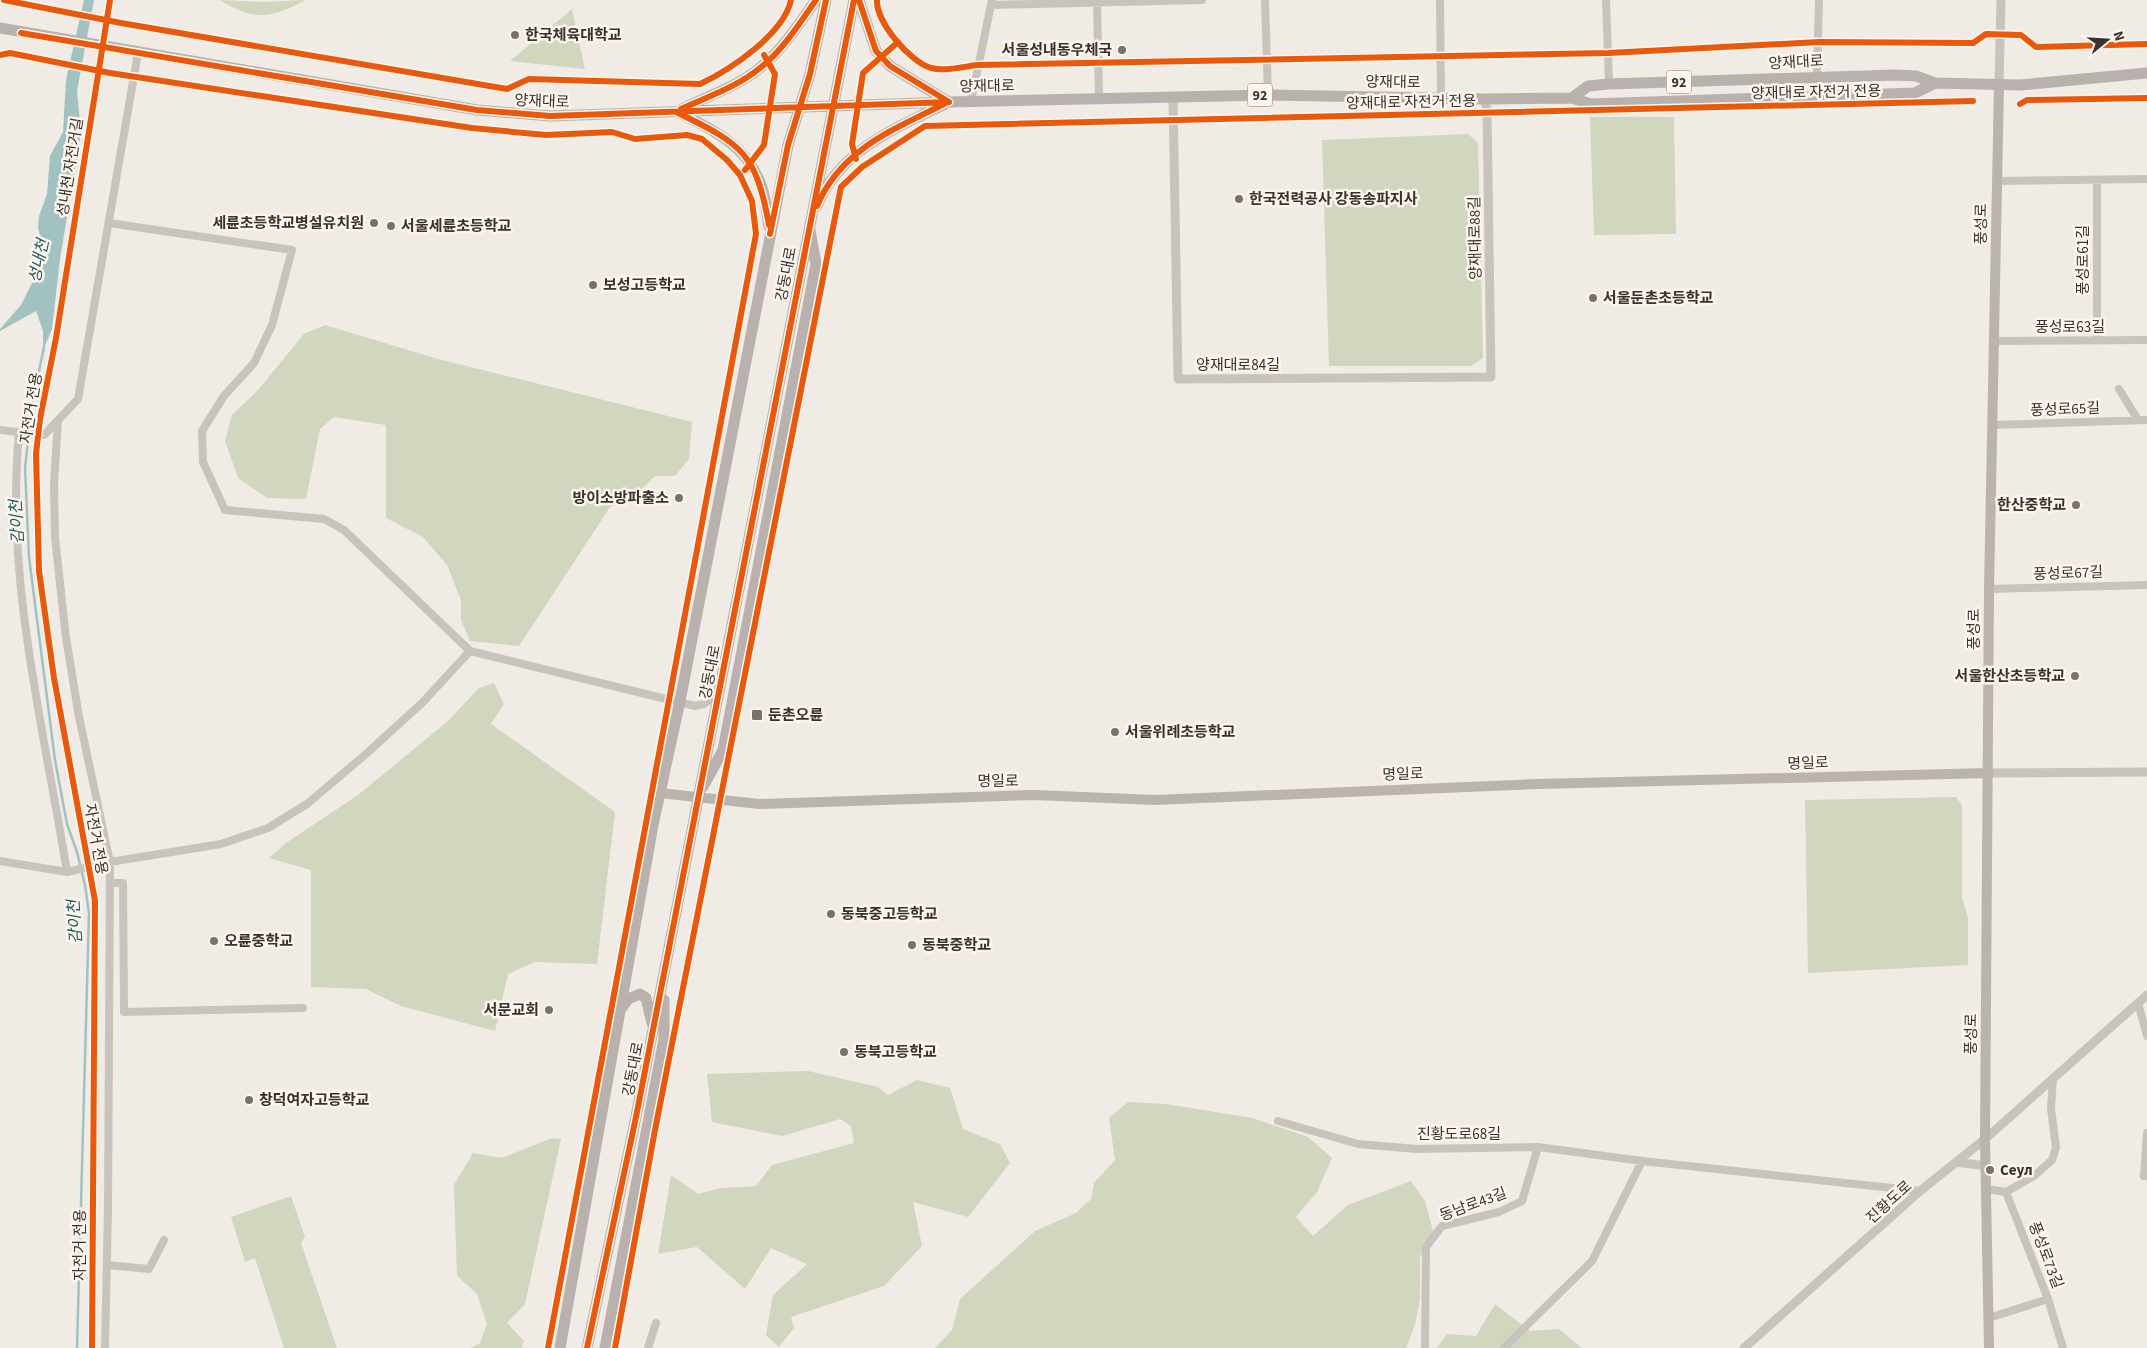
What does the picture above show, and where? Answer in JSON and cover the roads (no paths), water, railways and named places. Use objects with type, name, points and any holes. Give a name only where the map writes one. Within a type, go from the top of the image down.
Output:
[{"type":"main road","points":[[676,112],[737,83],[759,69],[782,47],[816,0]]},
{"type":"main road","name":"강동대로","points":[[560,1348],[660,793],[680,701],[770,234],[788,146],[810,74],[826,0]]},
{"type":"main road","name":"강동대로","points":[[587,1348],[653,1032],[697,798],[854,0]]},
{"type":"main road","points":[[859,0],[876,51],[897,71],[949,102]]},
{"type":"main road","name":"92","points":[[0,28],[138,53]]},
{"type":"main road","name":"양재대로","points":[[138,53],[477,110],[550,116],[971,101],[1268,94],[1485,99],[1572,98],[1591,104],[1915,93],[1934,83]]},
{"type":"main road","name":"양재대로","points":[[1572,98],[1588,86],[1609,84],[1817,76],[1916,76],[1934,83],[2020,85],[2147,73]]},
{"type":"main road","name":"풍성로","points":[[1989,1348],[1985,1139],[1989,590],[1999,84]]},
{"type":"main road","points":[[697,798],[723,750],[816,264],[809,224],[834,174],[860,149],[885,133],[949,102]]},
{"type":"main road","points":[[676,112],[721,134],[740,150],[754,167],[762,189],[770,234]]},
{"type":"main road","name":"명일로","points":[[660,793],[759,804],[1021,795],[1155,800],[1538,784],[1989,774]]},
{"type":"main road","points":[[605,1348],[664,1039],[665,971]]},
{"type":"main road","points":[[620,1012],[628,999],[633,995],[640,994],[646,998],[653,1032]]},
{"type":"street","points":[[971,101],[992,3],[1202,0]]},
{"type":"street","points":[[1266,0],[1268,94]]},
{"type":"street","points":[[1440,0],[1441,97]]},
{"type":"street","points":[[1606,0],[1609,84]]},
{"type":"street","points":[[1817,76],[1819,0]]},
{"type":"street","name":"풍성로","points":[[1999,84],[2002,0]]},
{"type":"street","points":[[1096,1],[1099,98]]},
{"type":"street","points":[[0,430],[44,435],[78,399],[138,53]]},
{"type":"street","name":"양재대로84길","points":[[1173,97],[1178,380],[1491,377]]},
{"type":"street","name":"양재대로88길","points":[[1485,99],[1488,112],[1491,377]]},
{"type":"street","points":[[1997,180],[2147,179]]},
{"type":"street","name":"풍성로61길","points":[[2097,180],[2097,340]]},
{"type":"street","points":[[109,224],[292,250],[272,325],[254,363],[224,396],[202,431],[203,462],[225,510],[324,518],[344,530],[470,651],[696,706],[704,704],[718,693]]},
{"type":"street","name":"풍성로63길","points":[[1994,340],[2147,340]]},
{"type":"street","name":"풍성로65길","points":[[2119,389],[2138,420]]},
{"type":"street","name":"풍성로65길","points":[[1992,425],[2147,420]]},
{"type":"street","points":[[58,421],[54,482],[54,536],[66,638],[79,717],[110,862],[105,1348]]},
{"type":"street","points":[[19,433],[14,480],[22,582],[32,668],[67,872]]},
{"type":"street","name":"풍성로67길","points":[[1989,590],[2147,585]]},
{"type":"street","points":[[0,861],[67,872],[98,864],[221,844],[244,838],[274,824],[307,804],[422,703],[470,651]]},
{"type":"street","name":"명일로","points":[[1989,774],[2147,772]]},
{"type":"street","points":[[110,883],[123,882],[124,1012],[303,1008]]},
{"type":"street","name":"진황도로","points":[[1744,1348],[1920,1191],[1985,1139],[2147,995]]},
{"type":"street","points":[[2138,1003],[2147,1036]]},
{"type":"street","points":[[1987,1189],[2006,1192],[2034,1176],[2052,1160],[2056,1148],[2051,1108],[2053,1078]]},
{"type":"street","name":"진황도로68길","points":[[1278,1121],[1358,1144],[1417,1149],[1538,1147],[1642,1161],[1920,1191]]},
{"type":"street","points":[[2145,1176],[2146,1138]]},
{"type":"street","name":"동남로43길","points":[[1425,1348],[1426,1248],[1442,1226],[1499,1212],[1522,1201],[1538,1147]]},
{"type":"street","points":[[1504,1348],[1592,1261],[1642,1161]]},
{"type":"street","points":[[1956,1162],[1986,1166]]},
{"type":"street","name":"풍성로73길","points":[[2006,1192],[2048,1299],[2063,1348]]},
{"type":"street","points":[[107,1265],[149,1270],[164,1240]]},
{"type":"street","points":[[1989,1318],[2048,1299]]},
{"type":"street","points":[[648,1348],[656,1323]]},
{"type":"water","name":"성내천","points":[[84,0],[94,0],[77,91],[81,133],[60,259],[52,329],[43,350],[43,331],[36,311],[0,331],[0,329],[21,305],[45,257],[45,248],[38,229],[39,216],[47,194],[50,156],[63,132],[66,80]]},
{"type":"waterway","name":"감이천","points":[[44,347],[32,405],[25,468],[29,557],[55,760],[67,824],[77,852],[89,913],[77,1348]]},
{"type":"place","name":"한국체육대학교","points":[[515,35]]},
{"type":"place","name":"서울성내동우체국","points":[[1122,50]]},
{"type":"place","name":"한국전력공사 강동송파지사","points":[[1239,199]]},
{"type":"place","name":"세륜초등학교병설유치원","points":[[374,223]]},
{"type":"place","name":"서울세륜초등학교","points":[[391,226]]},
{"type":"place","name":"보성고등학교","points":[[593,285]]},
{"type":"place","name":"서울둔촌초등학교","points":[[1593,298]]},
{"type":"place","name":"방이소방파출소","points":[[679,498]]},
{"type":"place","name":"한산중학교","points":[[2076,505]]},
{"type":"place","name":"서울한산초등학교","points":[[2075,676]]},
{"type":"place","name":"둔촌오륜","points":[[757,715]]},
{"type":"place","name":"서울위례초등학교","points":[[1115,732]]},
{"type":"place","name":"동북중고등학교","points":[[831,914]]},
{"type":"place","name":"오륜중학교","points":[[214,941]]},
{"type":"place","name":"동북중학교","points":[[912,945]]},
{"type":"place","name":"서문교회","points":[[549,1010]]},
{"type":"place","name":"동북고등학교","points":[[844,1052]]},
{"type":"place","name":"창덕여자고등학교","points":[[249,1100]]},
{"type":"place","name":"Сеул","points":[[1990,1170]]}]
